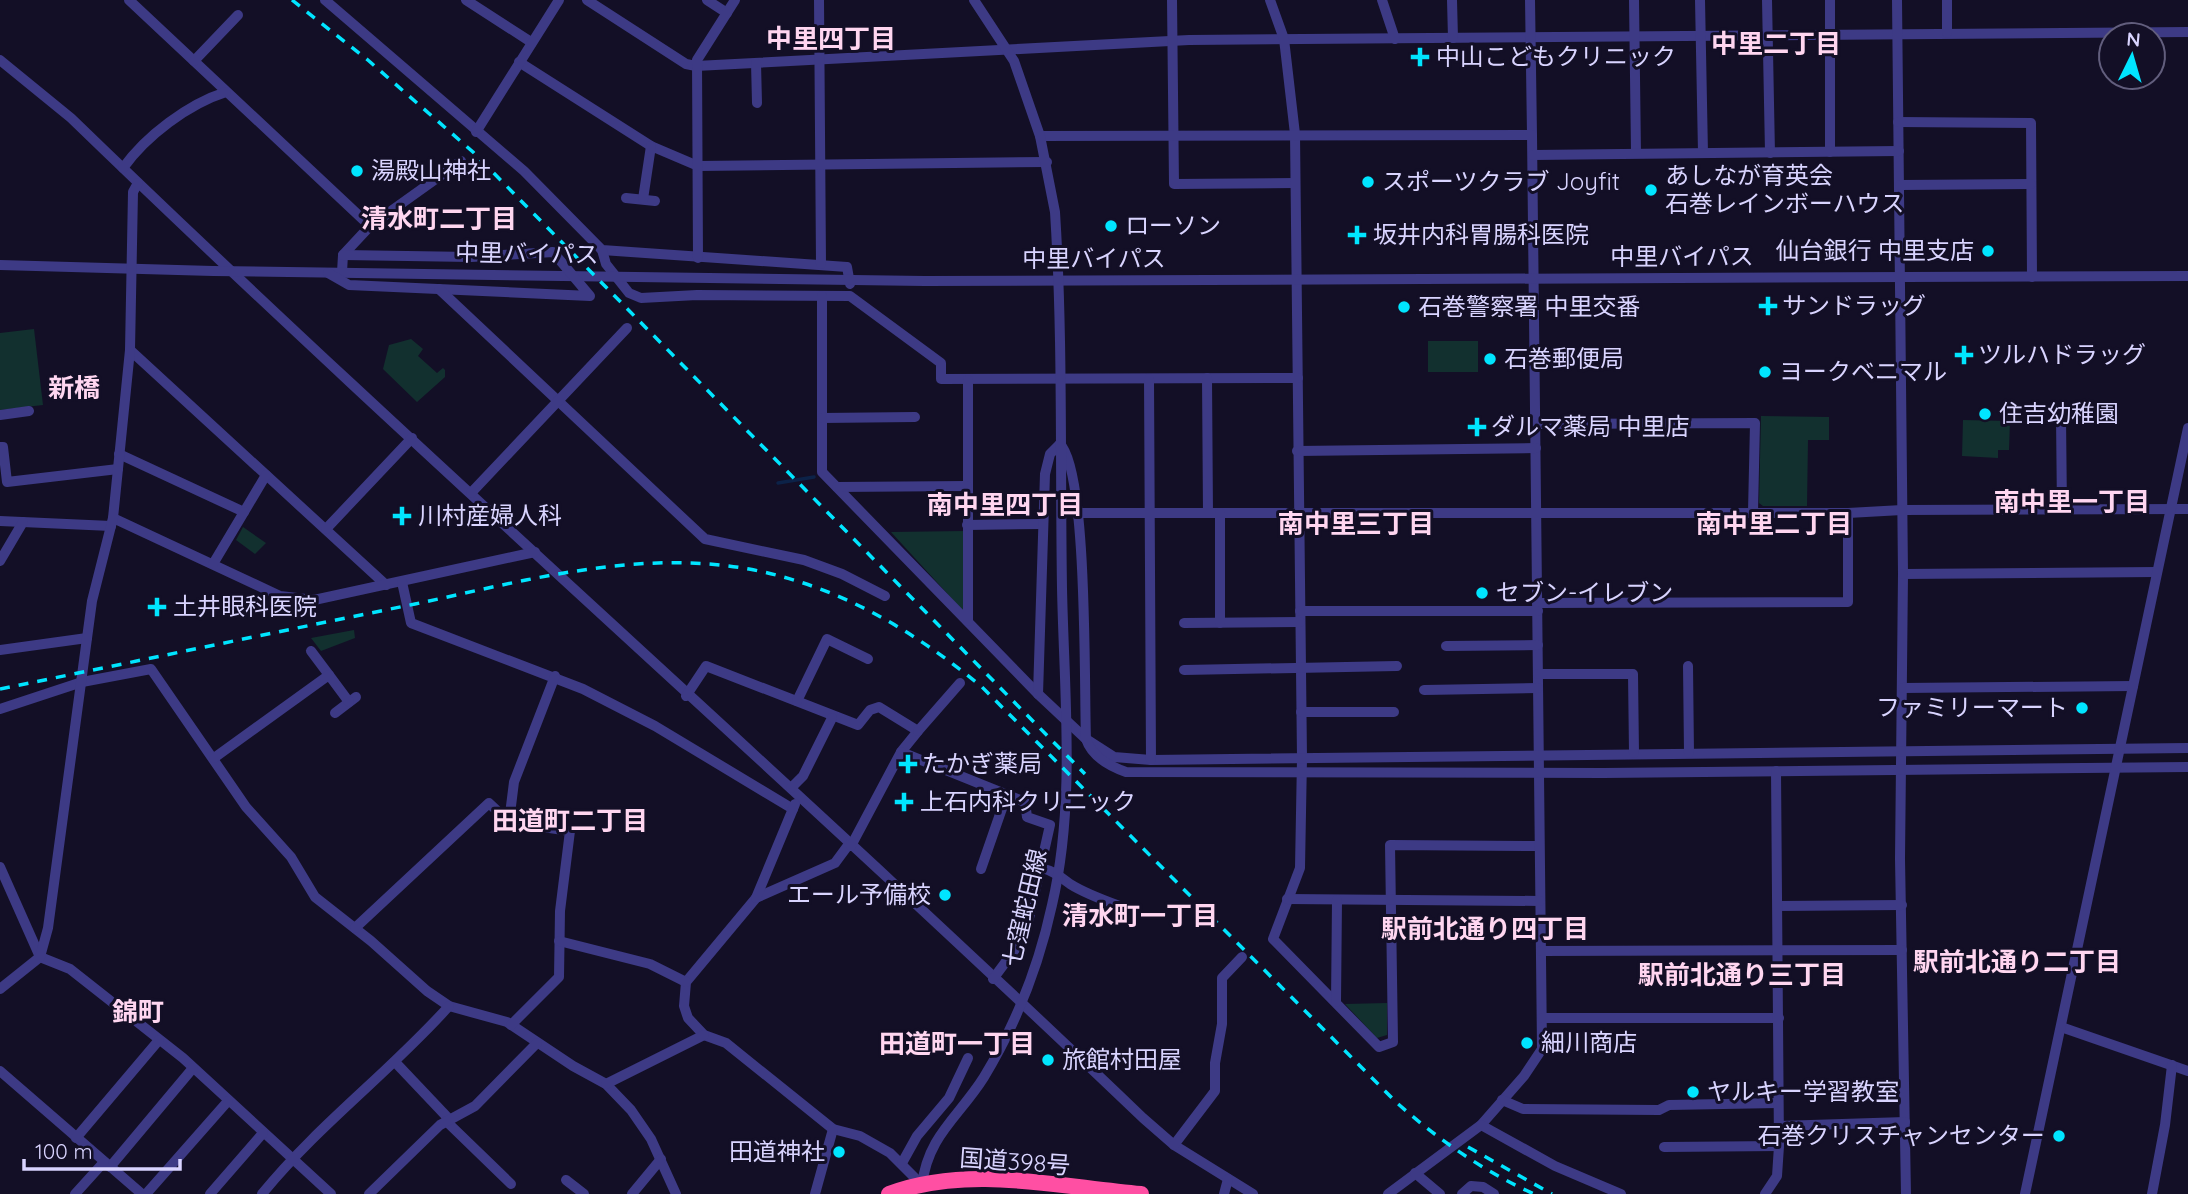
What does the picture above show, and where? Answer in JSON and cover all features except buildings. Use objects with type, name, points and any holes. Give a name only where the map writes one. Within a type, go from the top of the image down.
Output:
[{"type":"highway","name":"国道398号","points":[[888,1194],[922,1185],[987,1180],[1087,1192],[1141,1194]]},
{"type":"street","points":[[129,0],[370,226]]},
{"type":"street","points":[[325,0],[475,132],[524,171],[602,250],[606,264],[629,293],[640,298],[697,295],[850,296],[941,363],[941,379],[1298,378]]},
{"type":"street","points":[[466,0],[531,42]]},
{"type":"street","points":[[475,132],[559,0]]},
{"type":"street","points":[[587,0],[686,64],[696,66],[1173,41],[2188,32]]},
{"type":"street","points":[[707,0],[727,13]]},
{"type":"street","points":[[698,258],[696,66],[700,53],[735,0]]},
{"type":"street","points":[[819,0],[821,264]]},
{"type":"street","name":"七窪蛇田線","points":[[922,1185],[925,1162],[933,1143],[983,1079],[1027,990],[1042,946],[1060,869],[1065,749],[1055,212],[1040,136],[1014,61],[974,0]]},
{"type":"street","points":[[1172,0],[1174,184],[1295,183]]},
{"type":"street","points":[[1270,0],[1284,39],[1295,134],[1302,758],[1300,868],[1273,939],[1378,1047],[1393,1042],[1390,845],[1539,846]]},
{"type":"street","points":[[1382,0],[1395,39]]},
{"type":"street","points":[[1452,0],[1453,38]]},
{"type":"street","points":[[1388,1194],[1481,1125],[1540,1055],[1542,1018],[1530,0]]},
{"type":"street","points":[[1634,0],[1636,153]]},
{"type":"street","points":[[1700,0],[1703,153]]},
{"type":"street","points":[[1768,0],[1770,153]]},
{"type":"street","points":[[1830,0],[1830,152]]},
{"type":"street","points":[[1897,0],[1903,574],[1902,950],[1906,1194]]},
{"type":"street","points":[[1947,0],[1947,33]]},
{"type":"street","points":[[194,61],[237,15]]},
{"type":"street","points":[[0,60],[71,118],[536,552],[686,696],[794,792],[1174,1145],[1253,1194]]},
{"type":"street","points":[[519,62],[652,146],[698,166],[1047,162]]},
{"type":"street","points":[[756,63],[757,103]]},
{"type":"street","points":[[123,169],[153,135],[213,96],[226,92]]},
{"type":"street","points":[[1898,122],[2031,123],[2032,277]]},
{"type":"street","points":[[1040,136],[1532,135]]},
{"type":"street","points":[[626,198],[649,200],[652,146]]},
{"type":"street","points":[[1532,155],[1899,151]]},
{"type":"street","points":[[342,272],[343,255],[370,226],[461,161]]},
{"type":"street","points":[[0,989],[40,957],[48,928],[87,638],[94,594],[112,522],[130,350],[133,192],[138,183]]},
{"type":"street","points":[[1900,185],[2031,184]]},
{"type":"street","points":[[602,250],[847,267],[850,296]]},
{"type":"street","points":[[326,272],[349,285],[590,296],[553,251],[471,257],[343,255]]},
{"type":"street","name":"中里バイパス","points":[[0,265],[850,280],[2188,276]]},
{"type":"street","points":[[439,289],[705,538],[804,560],[842,574],[885,596]]},
{"type":"street","points":[[822,296],[822,472],[1038,694],[1086,739],[1114,757],[1151,760],[1538,757],[1634,753],[2188,748]]},
{"type":"street","points":[[471,493],[626,328]]},
{"type":"street","points":[[130,350],[386,585]]},
{"type":"street","points":[[1149,379],[1151,760]]},
{"type":"street","points":[[1208,379],[1208,513]]},
{"type":"street","points":[[968,380],[968,621]]},
{"type":"street","points":[[0,415],[29,411]]},
{"type":"street","points":[[2061,416],[2062,510]]},
{"type":"street","points":[[822,418],[915,417]]},
{"type":"street","points":[[1536,424],[1755,423],[1753,512]]},
{"type":"street","points":[[2025,1194],[2188,428]]},
{"type":"street","points":[[326,529],[412,438]]},
{"type":"street","points":[[1038,694],[1045,474],[1050,454],[1060,444],[1069,453],[1078,513],[1086,739],[1089,748],[1099,757],[1126,772],[2188,767]]},
{"type":"street","points":[[0,447],[3,447],[7,482],[118,469]]},
{"type":"street","points":[[1297,451],[1536,448]]},
{"type":"street","points":[[120,454],[244,512]]},
{"type":"street","points":[[213,565],[266,475]]},
{"type":"street","points":[[837,487],[967,486]]},
{"type":"street","points":[[1078,513],[1848,513],[1902,510],[2188,509]]},
{"type":"street","points":[[1220,513],[1220,623]]},
{"type":"street","points":[[1184,623],[1537,607],[1848,602],[1848,513]]},
{"type":"street","points":[[0,521],[112,522],[280,596],[314,600],[536,552]]},
{"type":"street","points":[[0,561],[23,522]]},
{"type":"street","points":[[967,525],[1042,524]]},
{"type":"street","points":[[1903,574],[2157,572]]},
{"type":"street","points":[[402,582],[411,623],[555,676],[654,726],[793,809]]},
{"type":"street","points":[[0,650],[87,638]]},
{"type":"street","points":[[797,701],[827,639],[868,659]]},
{"type":"street","points":[[1446,646],[1538,645]]},
{"type":"street","points":[[310,651],[353,700],[335,713]]},
{"type":"street","points":[[686,696],[706,666],[797,701],[832,718],[858,725],[870,710],[879,708],[918,731]]},
{"type":"street","points":[[1184,670],[1397,666]]},
{"type":"street","points":[[1688,666],[1689,753]]},
{"type":"street","points":[[0,709],[82,682],[151,669],[246,807],[291,857],[315,897],[427,991],[449,1006],[512,1025],[606,1084],[631,1110],[661,1159],[676,1194]]},
{"type":"street","points":[[1538,674],[1633,674],[1634,753]]},
{"type":"street","points":[[214,758],[329,675]]},
{"type":"street","points":[[509,822],[513,782],[555,676]]},
{"type":"street","points":[[756,898],[835,863],[850,845],[901,752],[960,683]]},
{"type":"street","points":[[1903,688],[2133,686]]},
{"type":"street","points":[[1424,690],[1538,688]]},
{"type":"street","points":[[1301,712],[1394,712]]},
{"type":"street","points":[[832,718],[794,792],[793,809],[756,898],[686,982],[684,1006],[688,1018],[704,1035],[726,1043],[834,1129],[860,1136],[890,1153],[922,1185]]},
{"type":"street","points":[[901,752],[1025,802],[1027,817],[1050,825],[1025,936],[993,979]]},
{"type":"street","points":[[1765,1194],[1777,1176],[1779,1146],[1776,771]]},
{"type":"street","points":[[981,869],[1007,794]]},
{"type":"street","points":[[355,928],[489,803],[509,822],[570,831],[559,941],[559,977],[512,1025]]},
{"type":"street","points":[[0,867],[34,950],[40,957],[69,969],[159,1040],[331,1194]]},
{"type":"street","points":[[1041,868],[1052,870],[1071,884],[1133,911]]},
{"type":"street","points":[[1287,899],[1540,901]]},
{"type":"street","points":[[1336,1002],[1337,900]]},
{"type":"street","points":[[1777,906],[1902,905]]},
{"type":"street","points":[[559,941],[650,964],[686,982]]},
{"type":"street","points":[[1541,951],[1902,950]]},
{"type":"street","points":[[1174,1145],[1215,1091],[1215,1063],[1222,1024],[1222,978],[1242,957]]},
{"type":"street","points":[[262,1194],[291,1158],[395,1062],[449,1006]]},
{"type":"street","points":[[1542,1018],[1779,1018]]},
{"type":"street","points":[[2061,1027],[2188,1070]]},
{"type":"street","points":[[606,1084],[704,1035]]},
{"type":"street","points":[[76,1138],[159,1040]]},
{"type":"street","points":[[369,1194],[392,1169],[448,1120],[475,1106],[537,1043]]},
{"type":"street","points":[[902,1163],[916,1136],[949,1098],[968,1058]]},
{"type":"street","points":[[395,1062],[511,1184]]},
{"type":"street","points":[[2152,1194],[2165,1125],[2172,1065]]},
{"type":"street","points":[[75,1194],[107,1164],[193,1068]]},
{"type":"street","points":[[0,1071],[144,1194],[228,1101]]},
{"type":"street","points":[[1502,1100],[1523,1109],[1659,1110],[1669,1105],[1778,1103]]},
{"type":"street","points":[[1779,1126],[1905,1122]]},
{"type":"street","points":[[1481,1125],[1555,1166],[1621,1194]]},
{"type":"street","points":[[814,1194],[834,1129]]},
{"type":"street","points":[[210,1194],[263,1133]]},
{"type":"street","points":[[1664,1147],[1779,1146]]},
{"type":"street","points":[[632,1194],[661,1159]]},
{"type":"street","points":[[1415,1173],[1440,1194]]},
{"type":"street","points":[[1224,1194],[1228,1179]]},
{"type":"street","points":[[566,1180],[584,1194]]},
{"type":"street","points":[[1462,1194],[1471,1186],[1483,1187],[1494,1194]]},
{"type":"green space","points":[[34,329],[43,405],[0,410],[0,333]]},
{"type":"green space","points":[[411,339],[423,349],[418,356],[437,373],[443,368],[445,370],[445,377],[417,402],[383,369],[389,345]]},
{"type":"green space","points":[[1428,341],[1478,341],[1478,372],[1428,372]]},
{"type":"green space","points":[[1761,416],[1829,417],[1829,440],[1808,440],[1807,506],[1763,506],[1759,503]]},
{"type":"green space","points":[[1963,420],[2010,421],[2009,450],[1998,450],[1998,458],[1962,456]]},
{"type":"green space","points":[[243,527],[266,543],[255,554],[236,540]]},
{"type":"green space","points":[[965,531],[966,614],[891,532]]},
{"type":"green space","points":[[354,630],[355,638],[321,651],[311,638]]},
{"type":"green space","points":[[1387,1003],[1387,1035],[1377,1038],[1345,1004]]},
{"type":"waterway","points":[[778,483],[814,477]]},
{"type":"railway","points":[[292,0],[369,61],[473,152],[1085,774]]},
{"type":"railway","points":[[0,689],[580,570],[664,563],[707,564],[749,569],[814,587],[902,629],[982,687],[1397,1103],[1462,1154],[1534,1194]]},
{"type":"railway","points":[[1468,1147],[1552,1194]]},
{"type":"place","name":"中山こどもクリニック","points":[[1420,57]]},
{"type":"place","name":"湯殿山神社","points":[[357,171]]},
{"type":"place","name":"スポーツクラブ Joyfit","points":[[1368,182]]},
{"type":"place","name":"あしなが育英会 石巻レインボーハウス","points":[[1651,190]]},
{"type":"place","name":"ローソン","points":[[1111,226]]},
{"type":"place","name":"坂井内科胃腸科医院","points":[[1357,235]]},
{"type":"place","name":"仙台銀行 中里支店","points":[[1988,251]]},
{"type":"place","name":"サンドラッグ","points":[[1768,306]]},
{"type":"place","name":"石巻警察署 中里交番","points":[[1404,307]]},
{"type":"place","name":"ツルハドラッグ","points":[[1964,355]]},
{"type":"place","name":"石巻郵便局","points":[[1490,359]]},
{"type":"place","name":"ヨークベニマル","points":[[1765,372]]},
{"type":"place","name":"住吉幼稚園","points":[[1985,414]]},
{"type":"place","name":"ダルマ薬局 中里店","points":[[1477,427]]},
{"type":"place","name":"川村産婦人科","points":[[402,516]]},
{"type":"place","name":"セブン-イレブン","points":[[1482,593]]},
{"type":"place","name":"土井眼科医院","points":[[157,607]]},
{"type":"place","name":"ファミリーマート","points":[[2082,708]]},
{"type":"place","name":"たかぎ薬局","points":[[908,764]]},
{"type":"place","name":"上石内科クリニック","points":[[904,802]]},
{"type":"place","name":"エール予備校","points":[[945,895]]},
{"type":"place","name":"細川商店","points":[[1527,1043]]},
{"type":"place","name":"旅館村田屋","points":[[1048,1060]]},
{"type":"place","name":"ヤルキー学習教室","points":[[1693,1092]]},
{"type":"place","name":"石巻クリスチャンセンター","points":[[2059,1136]]},
{"type":"place","name":"田道神社","points":[[839,1152]]},
{"type":"district","name":"中里四丁目","points":[[831,39]]},
{"type":"district","name":"中里二丁目","points":[[1776,44]]},
{"type":"district","name":"清水町二丁目","points":[[439,219]]},
{"type":"district","name":"新橋","points":[[74,388]]},
{"type":"district","name":"南中里一丁目","points":[[2072,502]]},
{"type":"district","name":"南中里四丁目","points":[[1005,505]]},
{"type":"district","name":"南中里三丁目","points":[[1356,524]]},
{"type":"district","name":"南中里二丁目","points":[[1774,524]]},
{"type":"district","name":"田道町二丁目","points":[[570,821]]},
{"type":"district","name":"清水町一丁目","points":[[1140,916]]},
{"type":"district","name":"駅前北通り四丁目","points":[[1485,929]]},
{"type":"district","name":"駅前北通り二丁目","points":[[2017,962]]},
{"type":"district","name":"駅前北通り三丁目","points":[[1742,975]]},
{"type":"district","name":"錦町","points":[[138,1012]]},
{"type":"district","name":"田道町一丁目","points":[[957,1044]]}]
